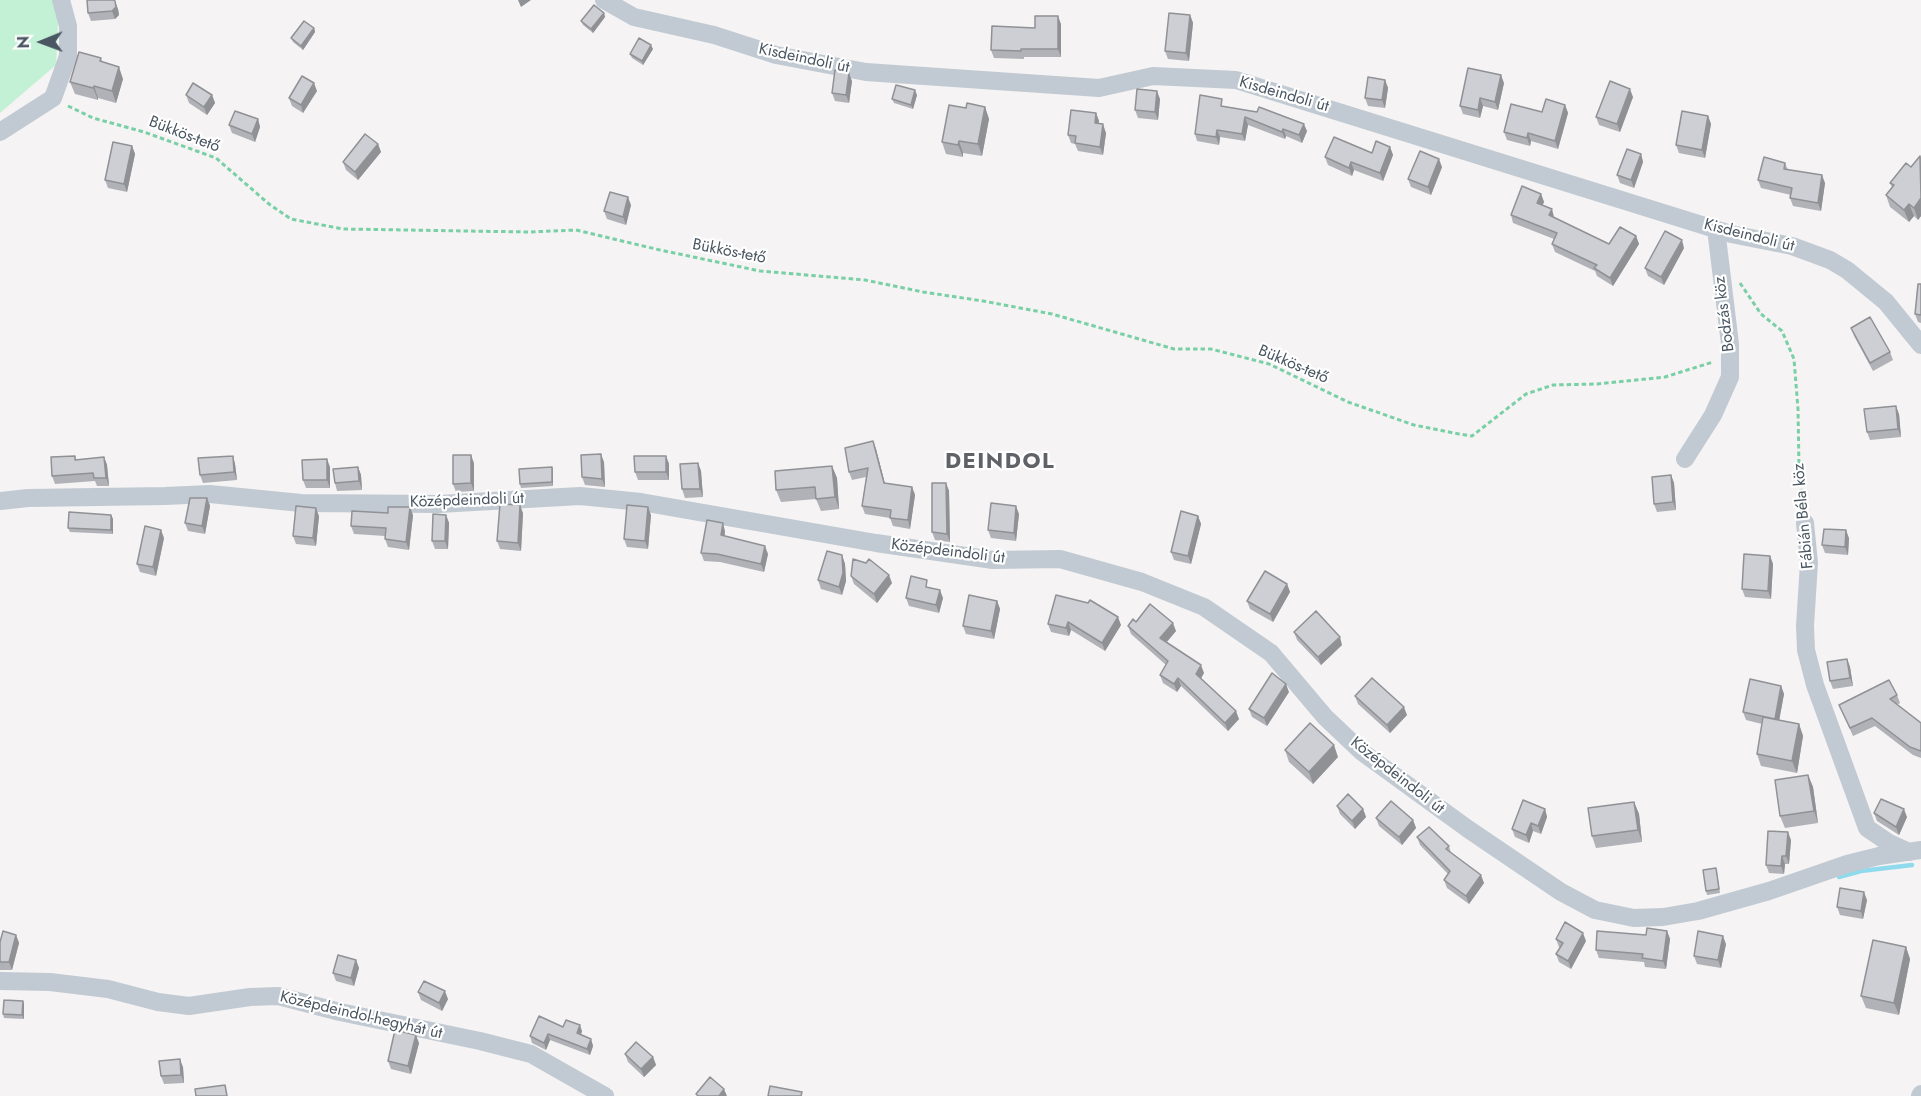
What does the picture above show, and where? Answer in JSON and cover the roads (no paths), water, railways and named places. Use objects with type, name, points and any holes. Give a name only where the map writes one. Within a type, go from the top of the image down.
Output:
[{"type":"street","points":[[0,132],[53,98],[68,57],[68,26],[61,0]]},
{"type":"street","name":"Kisdeindoli út","points":[[604,0],[634,17],[714,35],[776,55],[866,72],[1099,88],[1153,76],[1236,80],[1731,234],[1792,246],[1830,260],[1847,270],[1886,302],[1921,345]]},
{"type":"street","name":"Bodzás köz","points":[[1685,459],[1713,415],[1730,377],[1730,344],[1716,229]]},
{"type":"street","name":"Középdeindoli út","points":[[0,501],[28,498],[210,494],[301,503],[439,504],[580,496],[641,502],[876,543],[993,560],[1060,559],[1142,582],[1204,607],[1271,653],[1325,717],[1362,752],[1468,829],[1561,892],[1595,910],[1634,918],[1675,915],[1769,891],[1847,864],[1879,856],[1916,851]]},
{"type":"street","name":"Fábián Béla köz","points":[[1805,523],[1809,563],[1805,626],[1806,650],[1815,685],[1867,828],[1889,843],[1916,851]]},
{"type":"street","name":"Középdeindol-hegyhát út","points":[[0,981],[50,982],[108,988],[158,1002],[189,1006],[250,997],[278,996],[531,1054],[605,1096]]},
{"type":"waterway","points":[[1839,877],[1861,871],[1912,865]]},
{"type":"district","name":"DEINDOL","points":[[1000,463]]}]
